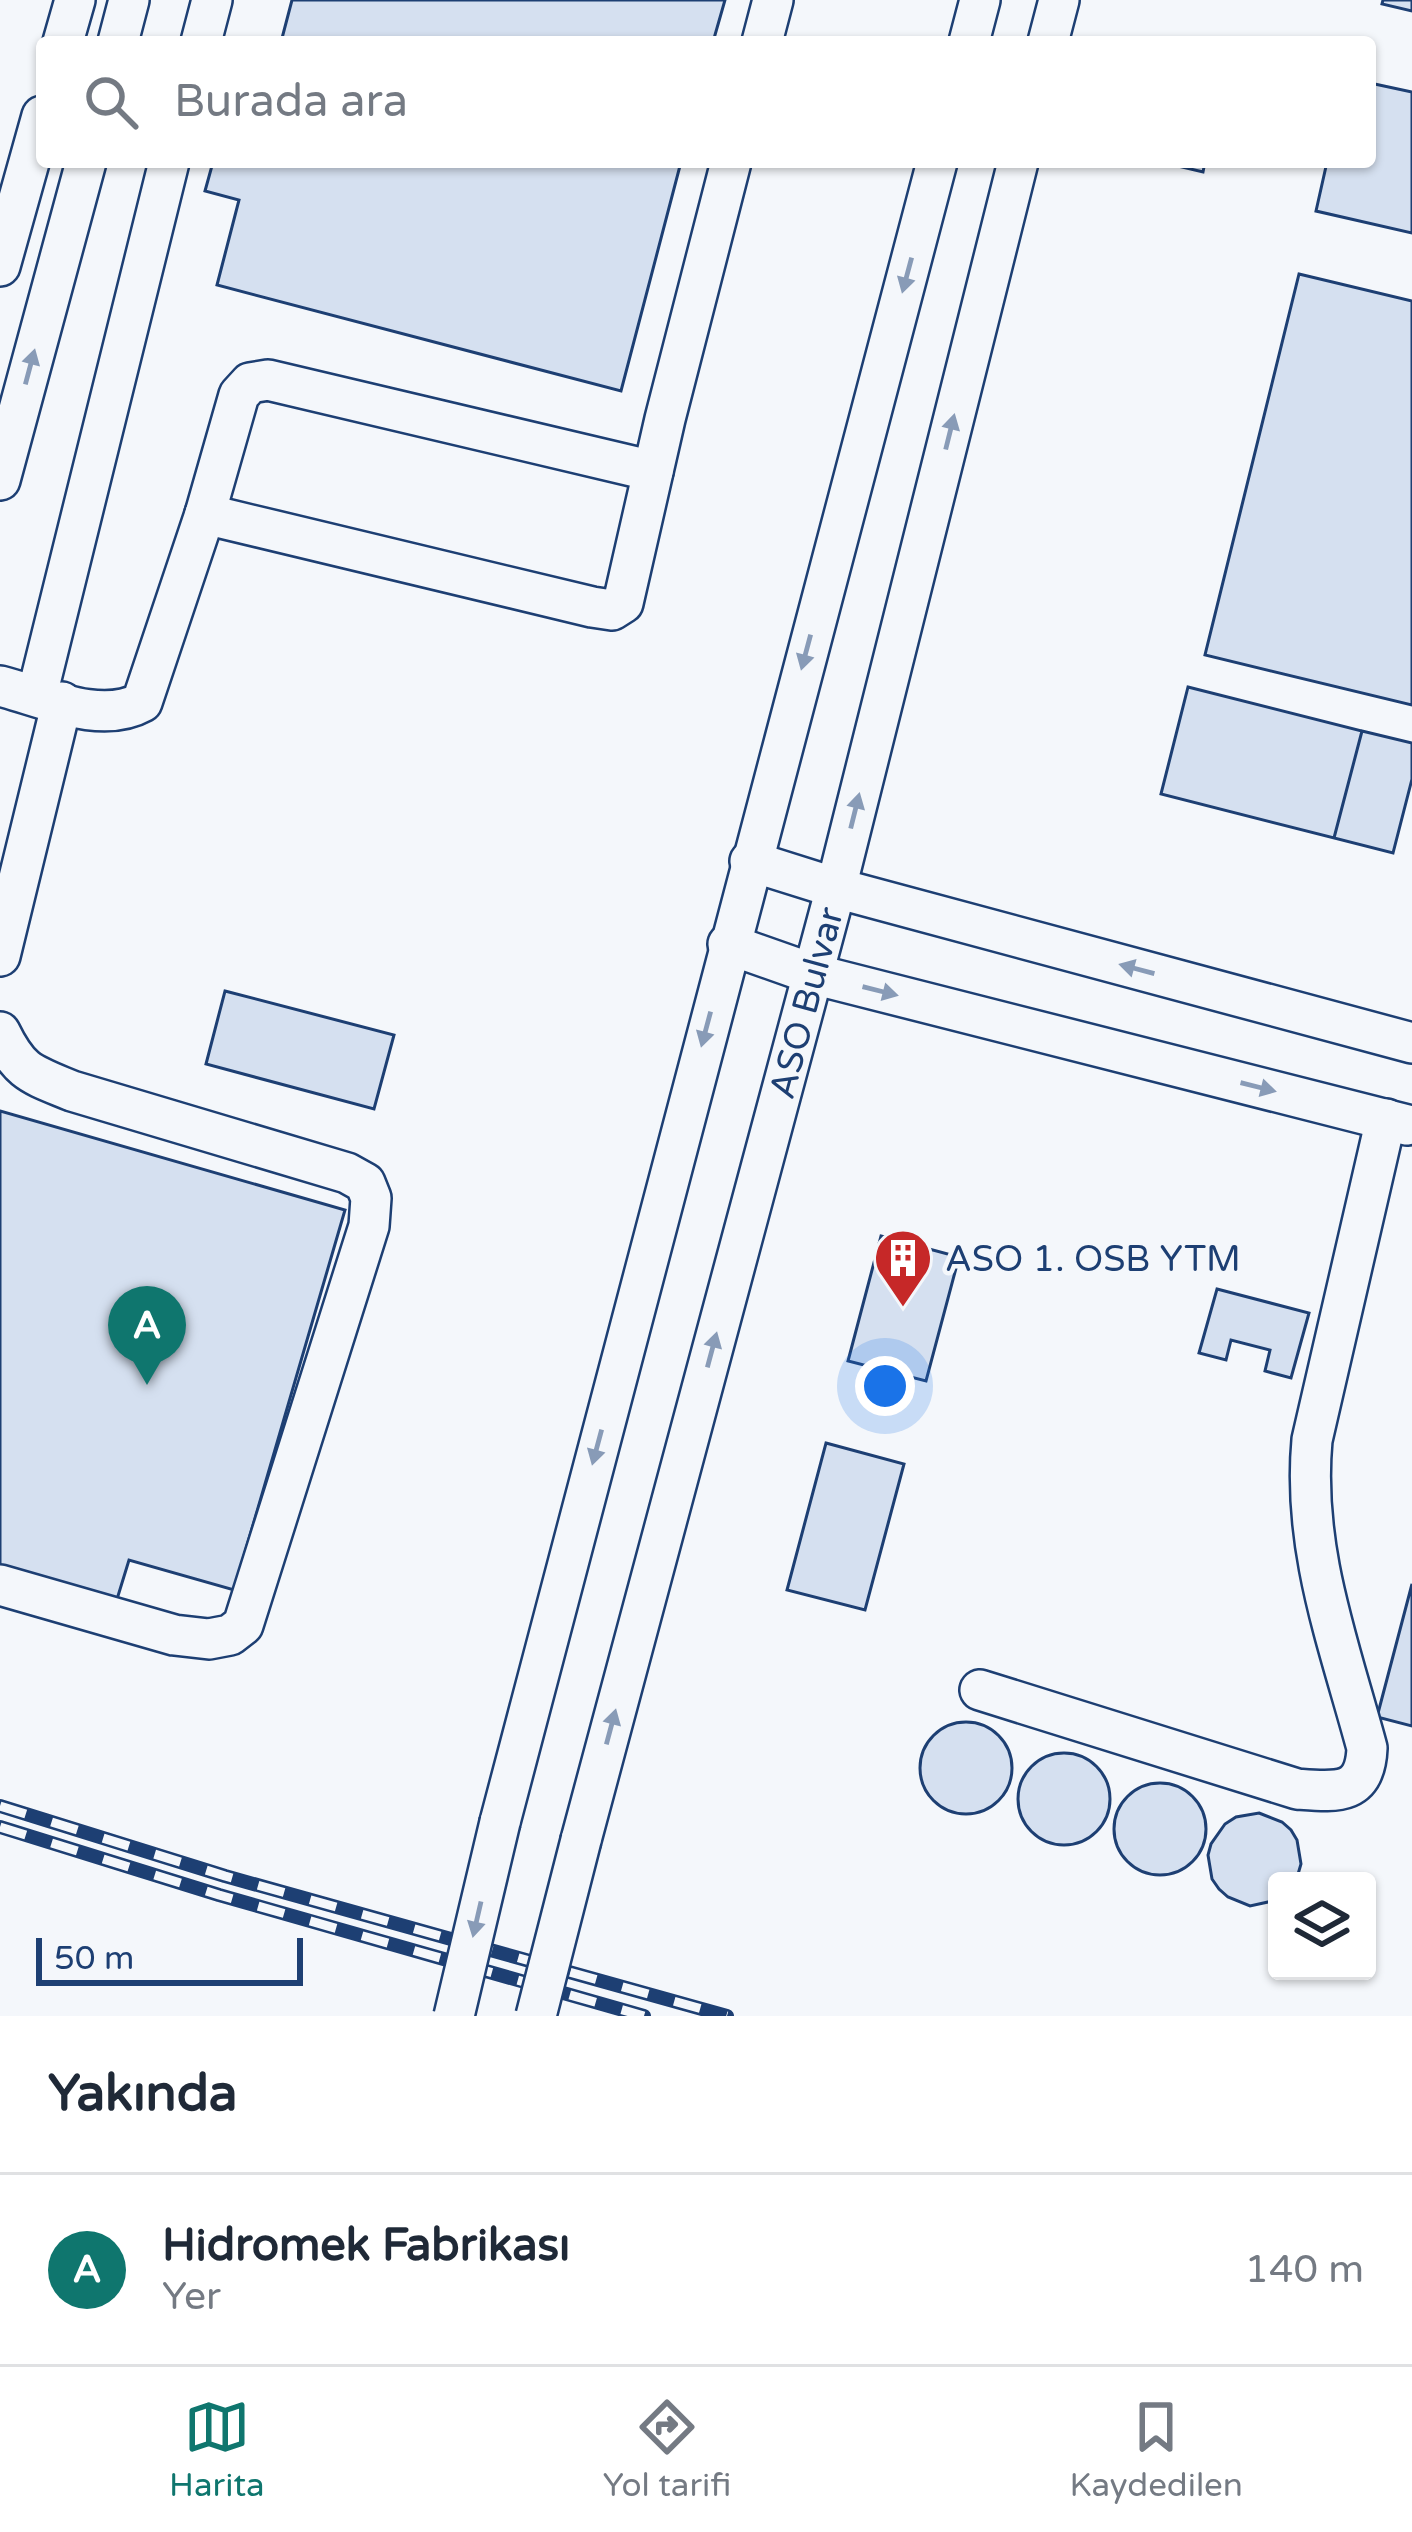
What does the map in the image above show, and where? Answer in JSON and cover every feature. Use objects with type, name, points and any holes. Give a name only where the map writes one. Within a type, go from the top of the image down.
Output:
[{"type":"street","points":[[65,36],[75,0]]},
{"type":"street","points":[[120,36],[129,0]]},
{"type":"street","points":[[203,36],[212,0]]},
{"type":"street","points":[[763,36],[772,0]]},
{"type":"street","points":[[971,36],[980,0]]},
{"type":"street","points":[[1050,36],[1059,0]]},
{"type":"street","points":[[0,266],[36,137]]},
{"type":"street","points":[[0,480],[84,168]]},
{"type":"street","points":[[0,956],[33,694],[168,168]]},
{"type":"street","points":[[205,514],[612,610],[623,604],[729,168]]},
{"type":"street","points":[[454,2016],[728,944],[935,168]]},
{"type":"street","name":"ASO Bulvar","points":[[536,2016],[836,888],[1016,168]]},
{"type":"street","points":[[33,694],[97,711],[124,712],[142,702],[205,514],[238,395],[250,383],[268,380],[653,471]]},
{"type":"street","points":[[750,862],[1412,1043]]},
{"type":"street","points":[[728,944],[813,974],[1399,1123],[1312,1440],[1308,1491],[1317,1562],[1367,1748],[1366,1771],[1346,1788],[1327,1792],[1297,1789],[980,1690]]},
{"type":"street","points":[[0,1032],[16,1064],[38,1077],[346,1173],[365,1183],[371,1198],[369,1226],[243,1624],[230,1635],[209,1640],[174,1635],[0,1585]]},
{"type":"building","points":[[292,0],[725,0],[715,36],[283,36]]},
{"type":"building","points":[[1383,0],[1412,0],[1412,11],[1382,4]]},
{"type":"building","points":[[1376,84],[1412,92],[1412,233],[1316,211],[1326,168],[1376,168]]},
{"type":"building","points":[[211,168],[679,168],[621,391],[217,285],[239,200],[205,191]]},
{"type":"building","points":[[1299,274],[1412,301],[1412,705],[1205,655]]},
{"type":"building","points":[[1188,687],[1362,731],[1334,838],[1161,794]]},
{"type":"building","points":[[1362,731],[1412,743],[1412,779],[1393,853],[1334,838]]},
{"type":"building","points":[[225,991],[394,1035],[374,1109],[206,1064]]},
{"type":"building","points":[[0,1111],[345,1210],[234,1590],[129,1560],[114,1609],[0,1576]]},
{"type":"building","name":"ASO 1. OSB YTM","points":[[881,1236],[959,1257],[926,1381],[848,1361]]},
{"type":"building","points":[[1217,1289],[1309,1313],[1291,1378],[1265,1371],[1270,1350],[1231,1340],[1226,1360],[1199,1353]]},
{"type":"building","points":[[826,1443],[904,1464],[865,1610],[787,1590]]},
{"type":"building","points":[[1412,1584],[1412,1726],[1377,1717]]},
{"type":"building","points":[[966,1722],[984,1725],[999,1735],[1009,1750],[1009,1786],[999,1801],[984,1811],[966,1814],[948,1811],[933,1801],[923,1786],[920,1768],[923,1750],[933,1735],[948,1725]]},
{"type":"building","points":[[1064,1753],[1082,1756],[1097,1766],[1107,1781],[1107,1817],[1097,1832],[1082,1842],[1064,1845],[1046,1842],[1031,1832],[1021,1817],[1018,1799],[1021,1781],[1031,1766],[1046,1756]]},
{"type":"building","points":[[1160,1783],[1178,1786],[1193,1796],[1203,1811],[1203,1847],[1193,1862],[1178,1872],[1160,1875],[1142,1872],[1127,1862],[1117,1847],[1114,1829],[1117,1811],[1127,1796],[1142,1786]]},
{"type":"building","points":[[1259,1813],[1282,1822],[1297,1840],[1299,1872],[1268,1872],[1268,1902],[1250,1906],[1228,1897],[1212,1879],[1211,1844],[1236,1817]]},
{"type":"railway","points":[[0,1806],[225,1876],[727,2016]]},
{"type":"railway","points":[[0,1827],[644,2016]]},
{"type":"place","name":"ASO 1. OSB YTM","points":[[903,1309]]},
{"type":"place","name":"Hidromek Fabrikası","points":[[147,1385]]}]
